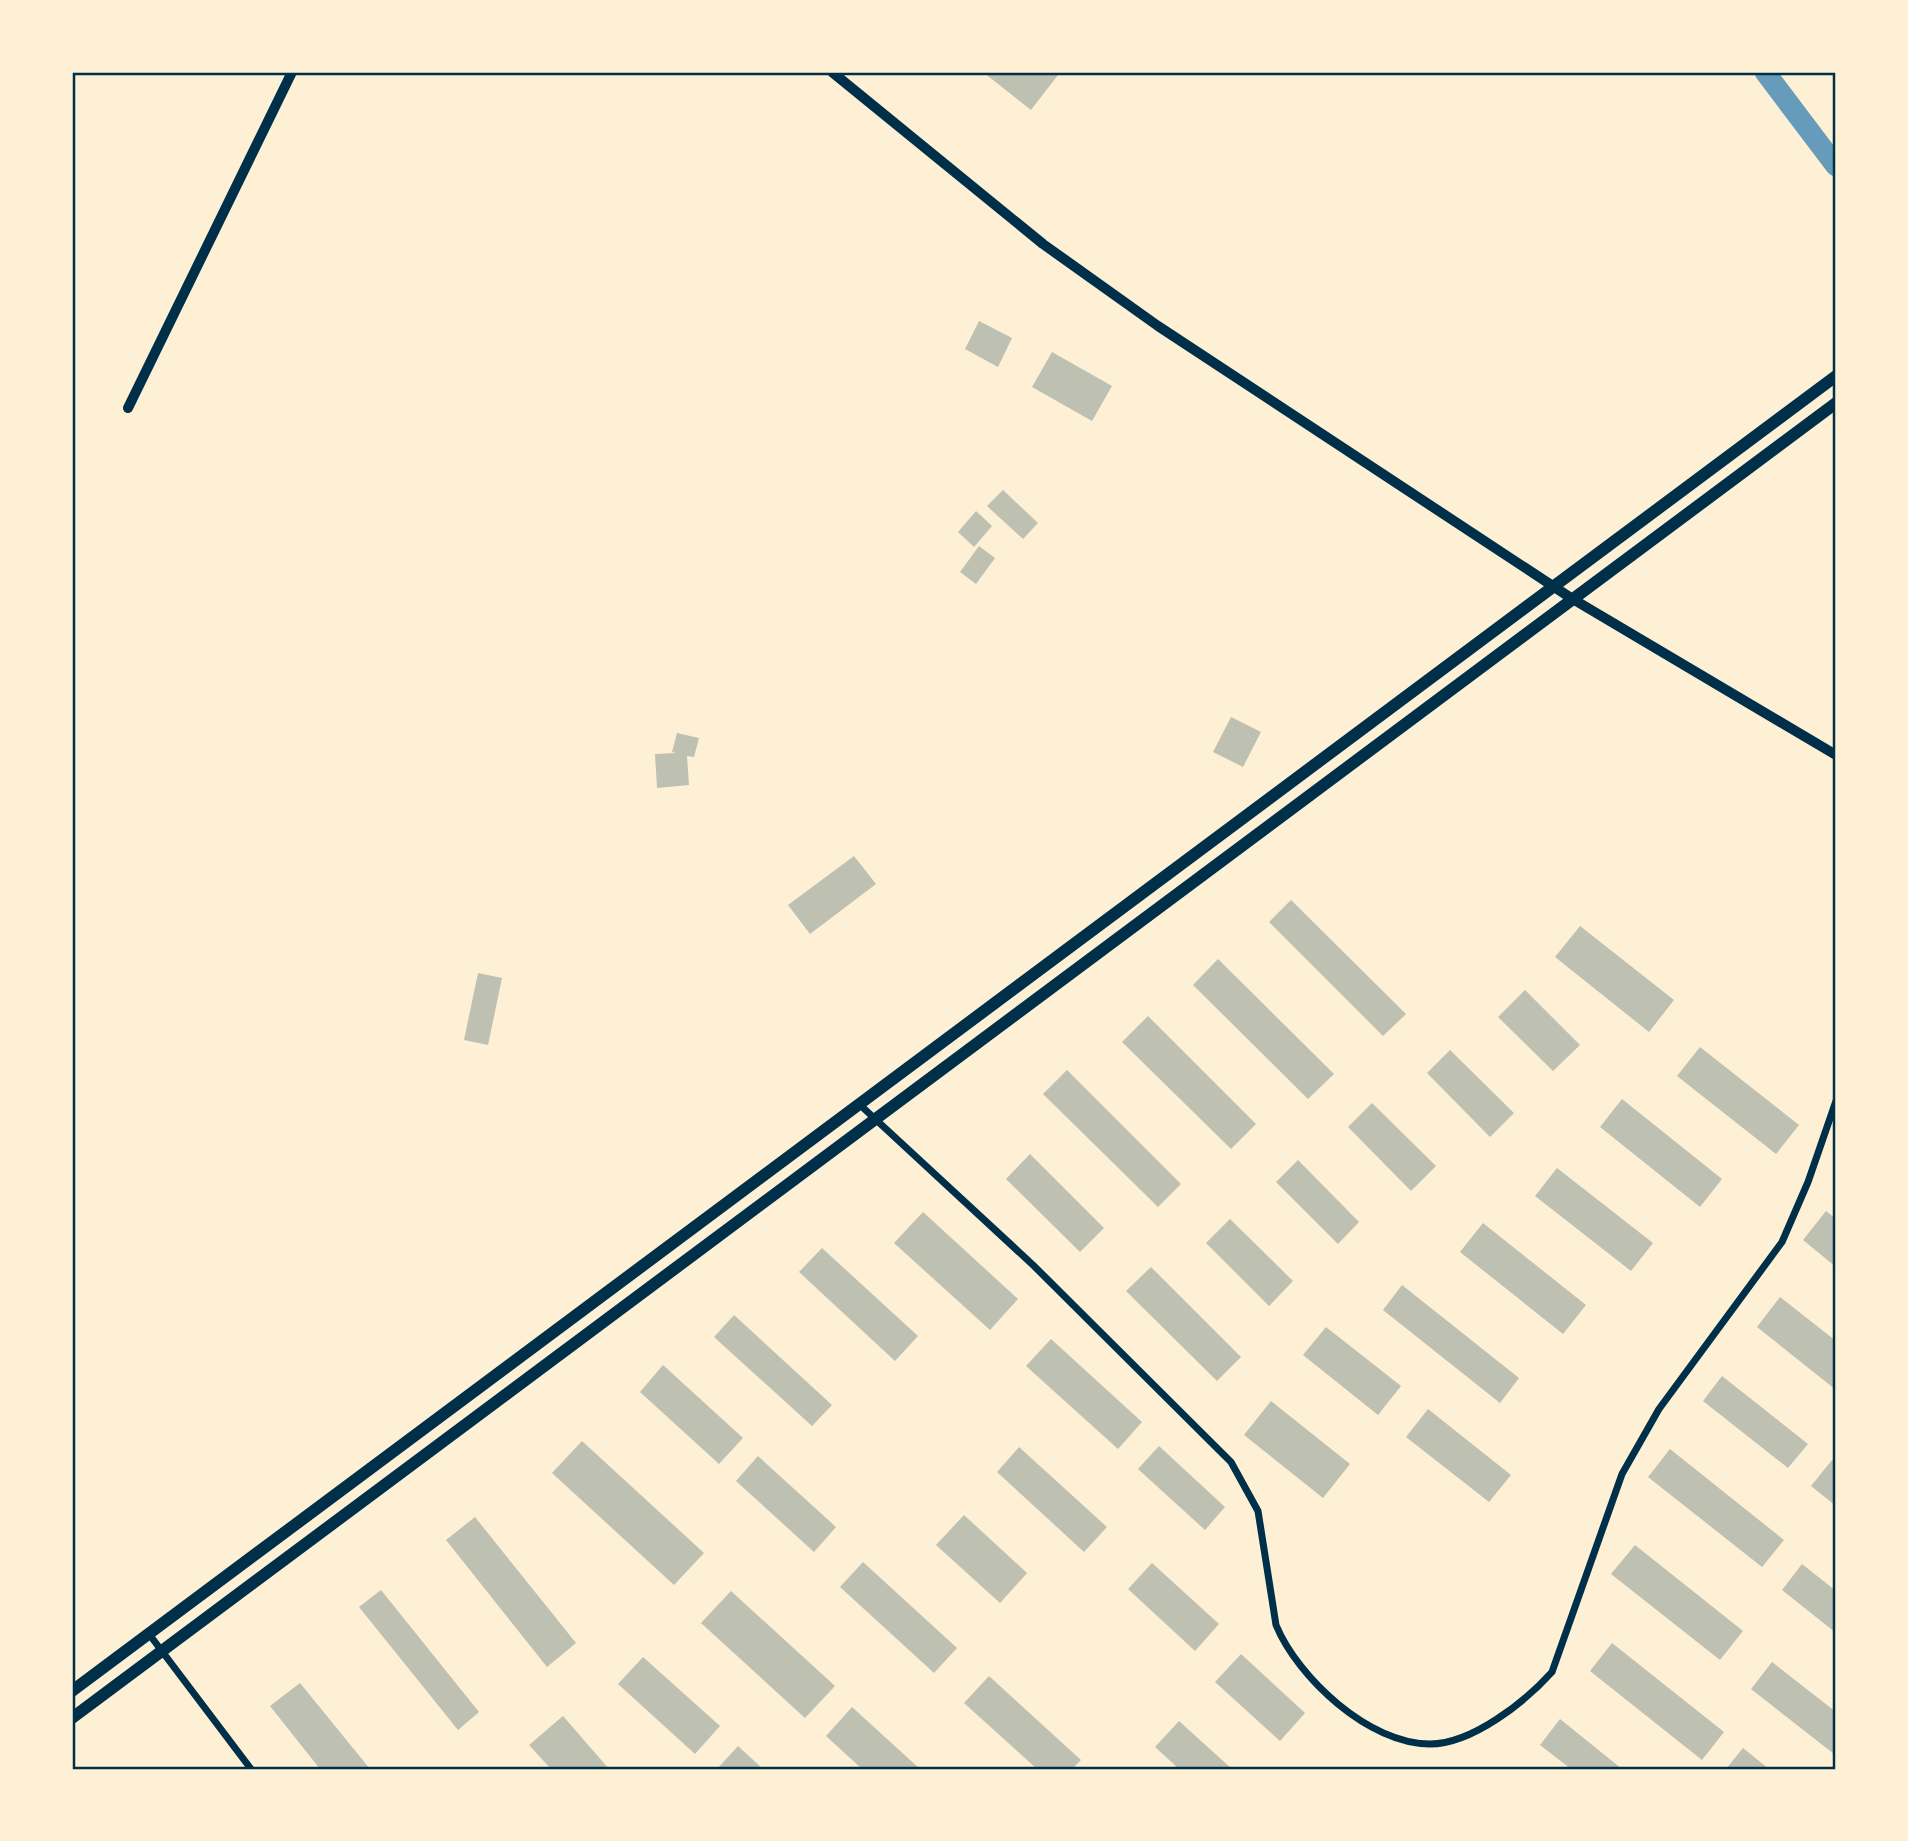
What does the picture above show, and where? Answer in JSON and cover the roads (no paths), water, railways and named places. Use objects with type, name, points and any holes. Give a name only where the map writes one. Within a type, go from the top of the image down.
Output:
[{"type":"main road","points":[[72,1691],[1836,376]]},
{"type":"main road","points":[[72,1718],[1836,403]]},
{"type":"street","points":[[128,408],[292,72]]},
{"type":"street","points":[[832,72],[1043,244],[1098,285],[1552,586],[1836,755]]},
{"type":"street","points":[[859,1104],[1033,1265],[1231,1462],[1258,1511],[1276,1625],[1283,1643],[1306,1673],[1331,1701],[1360,1718],[1394,1737],[1430,1744],[1460,1737],[1492,1722],[1531,1696],[1552,1672],[1622,1474],[1660,1409],[1782,1242],[1808,1182],[1836,1101]]},
{"type":"street","points":[[149,1634],[251,1769]]},
{"type":"waterway","points":[[1765,72],[1836,166]]}]
